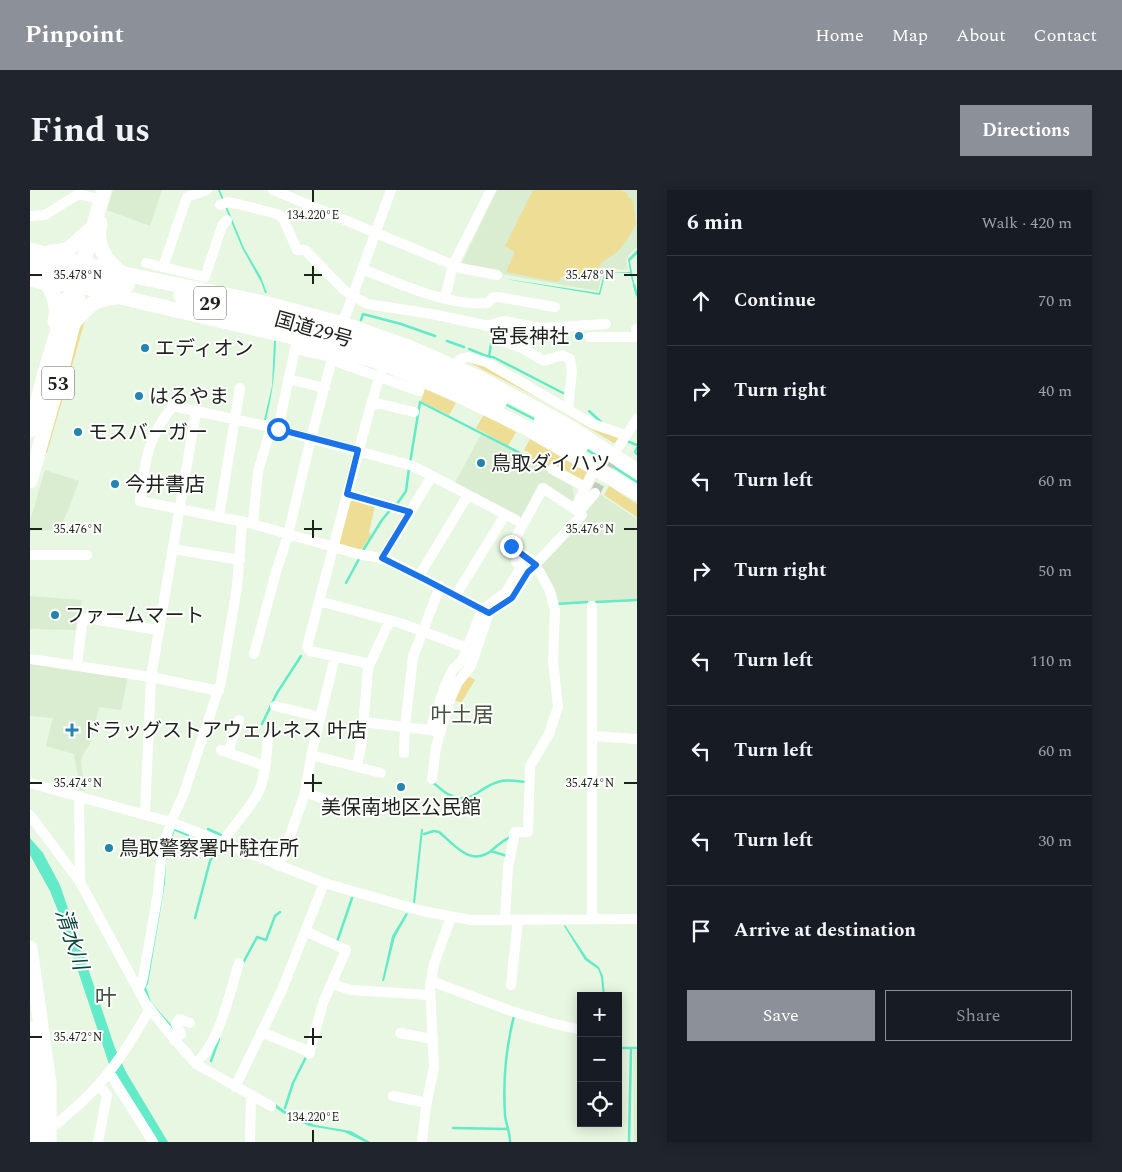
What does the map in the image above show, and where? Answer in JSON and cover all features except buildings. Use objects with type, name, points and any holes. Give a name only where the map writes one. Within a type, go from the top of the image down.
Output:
[{"type":"highway","name":"53","points":[[30,430],[67,300],[77,284],[92,227],[104,193]]},
{"type":"highway","points":[[104,193],[98,233],[99,246],[110,264],[120,273]]},
{"type":"highway","points":[[33,253],[60,252],[69,249],[92,227]]},
{"type":"highway","points":[[33,253],[264,303],[343,324],[411,348],[462,358],[637,471]]},
{"type":"highway","points":[[33,253],[74,269],[77,284]]},
{"type":"highway","name":"国道29号","points":[[30,264],[255,313],[361,342],[383,364],[482,392],[540,421],[580,446],[637,477]]},
{"type":"highway","points":[[30,279],[46,283],[77,284],[120,297],[248,326],[333,355],[383,364],[448,390],[530,429],[637,493]]},
{"type":"highway","points":[[45,373],[57,314],[53,294],[46,283]]},
{"type":"highway","name":"53","points":[[30,481],[78,303],[77,284]]},
{"type":"highway","points":[[73,322],[92,303],[103,298],[120,297]]},
{"type":"highway","name":"国道29号","points":[[580,446],[637,487]]},
{"type":"highway","points":[[30,948],[48,1074],[42,1137]]},
{"type":"highway","points":[[30,1029],[42,1137]]},
{"type":"street","points":[[163,267],[187,197],[207,190]]},
{"type":"street","points":[[273,190],[460,268],[497,275]]},
{"type":"street","points":[[254,654],[288,534],[333,355],[391,190]]},
{"type":"street","points":[[445,298],[453,265],[491,190]]},
{"type":"street","points":[[30,216],[45,216],[77,195],[104,193]]},
{"type":"street","points":[[220,205],[228,202],[242,204],[277,214],[283,218],[297,250],[305,250],[352,297],[373,306],[432,314],[493,327],[502,341],[522,348],[544,361],[562,356],[570,359],[572,370],[568,409]]},
{"type":"street","points":[[146,262],[205,277],[222,226],[227,220]]},
{"type":"street","points":[[362,269],[416,290],[445,298],[480,304],[488,303],[492,298],[498,297],[555,307]]},
{"type":"street","points":[[487,326],[504,321],[541,328],[606,324]]},
{"type":"street","points":[[590,337],[637,332]]},
{"type":"street","points":[[138,988],[141,985],[144,973],[153,925],[159,883],[160,858],[171,822],[184,793],[219,691],[234,617],[240,560],[258,471],[274,428],[295,349],[333,355]]},
{"type":"street","points":[[462,358],[468,357],[486,362],[595,425],[625,435]]},
{"type":"street","points":[[370,664],[310,651],[307,647],[358,450],[383,364],[419,391]]},
{"type":"street","points":[[288,379],[325,388]]},
{"type":"street","points":[[219,516],[240,388]]},
{"type":"street","points":[[370,408],[376,403],[414,412]]},
{"type":"street","points":[[486,612],[440,586],[382,558],[333,547],[247,522],[140,501],[146,458],[156,430],[173,406],[274,428],[413,466],[516,520]]},
{"type":"street","points":[[145,814],[151,677],[196,412]]},
{"type":"street","points":[[588,414],[594,420],[595,425]]},
{"type":"street","points":[[619,446],[637,419]]},
{"type":"street","points":[[577,510],[585,487],[595,467]]},
{"type":"street","points":[[552,469],[585,487]]},
{"type":"street","points":[[382,558],[432,476]]},
{"type":"street","points":[[486,612],[512,598],[528,572],[536,565],[582,515],[577,510],[543,488],[511,546],[536,565],[548,586],[554,604],[553,661],[558,707],[549,734],[530,766],[528,832],[515,832],[509,862],[505,920]]},
{"type":"street","points":[[577,510],[595,493]]},
{"type":"street","points":[[347,494],[410,512]]},
{"type":"street","points":[[419,576],[468,495]]},
{"type":"street","points":[[456,595],[504,515]]},
{"type":"street","points":[[173,549],[240,560]]},
{"type":"street","points":[[30,555],[87,555]]},
{"type":"street","points":[[432,778],[435,730],[458,682],[471,666],[471,650],[486,612],[506,592],[522,566],[516,562]]},
{"type":"street","points":[[404,753],[404,727],[413,657],[440,586]]},
{"type":"street","points":[[319,601],[390,620],[471,650]]},
{"type":"street","points":[[592,606],[592,919]]},
{"type":"street","points":[[77,665],[82,624],[88,618],[158,630]]},
{"type":"street","points":[[357,767],[368,668],[390,620]]},
{"type":"street","points":[[279,866],[305,792],[311,755],[334,657]]},
{"type":"street","points":[[30,658],[151,677],[219,691]]},
{"type":"street","points":[[276,706],[320,717]]},
{"type":"street","points":[[239,720],[225,751],[265,766]]},
{"type":"street","points":[[363,722],[435,730]]},
{"type":"street","points":[[593,736],[637,739]]},
{"type":"street","points":[[223,843],[260,789],[268,740]]},
{"type":"street","points":[[311,755],[381,773]]},
{"type":"street","points":[[30,783],[171,822],[324,883],[387,902],[451,917],[471,920],[637,919]]},
{"type":"street","points":[[305,792],[335,803]]},
{"type":"street","points":[[79,796],[80,882]]},
{"type":"street","points":[[30,815],[80,882],[150,1009],[174,1040],[195,1063],[271,1106]]},
{"type":"street","points":[[235,1086],[282,990],[324,883]]},
{"type":"street","points":[[422,1142],[434,1067],[431,981],[434,964],[451,917]]},
{"type":"street","points":[[511,985],[518,920]]},
{"type":"street","points":[[262,1032],[309,1052],[323,1002],[346,950],[305,931]]},
{"type":"street","points":[[195,1063],[201,1059],[214,1041],[239,963]]},
{"type":"street","points":[[431,981],[518,1014],[577,1029]]},
{"type":"street","points":[[332,984],[351,990],[431,995]]},
{"type":"street","points":[[42,1137],[86,1100],[100,1085],[130,1043],[150,1009]]},
{"type":"street","points":[[174,1040],[181,1034],[176,1024],[178,1019],[190,1023]]},
{"type":"street","points":[[400,1033],[433,1039]]},
{"type":"street","points":[[109,1072],[152,1142]]},
{"type":"street","points":[[98,1142],[107,1095],[100,1085]]},
{"type":"street","points":[[250,1142],[251,1096]]},
{"type":"street","points":[[393,1096],[427,1103]]},
{"type":"shaded area","points":[[113,190],[162,190],[150,226],[107,210]]},
{"type":"shaded area","points":[[497,190],[637,190],[637,247],[626,261],[628,270],[604,268],[598,291],[461,265]]},
{"type":"shaded area","points":[[533,190],[621,190],[627,193],[628,197],[633,201],[636,224],[627,240],[617,252],[602,262],[596,272],[580,277],[561,277],[558,282],[506,272],[515,252],[505,246]]},
{"type":"shaded area","points":[[83,317],[86,317],[47,453],[42,452]]},
{"type":"shaded area","points":[[464,360],[485,365],[621,437],[617,445],[544,401]]},
{"type":"shaded area","points":[[425,389],[456,403],[449,415],[421,401]]},
{"type":"shaded area","points":[[484,414],[516,432],[508,446],[476,428]]},
{"type":"shaded area","points":[[481,434],[572,483],[574,497],[577,499],[573,506],[539,483],[520,520],[455,483]]},
{"type":"shaded area","points":[[530,439],[589,473],[583,483],[550,469],[528,456],[530,453],[524,450]]},
{"type":"shaded area","points":[[45,470],[79,481],[60,530],[30,531],[30,521]]},
{"type":"shaded area","points":[[609,486],[637,504],[637,517],[604,495]]},
{"type":"shaded area","points":[[598,493],[637,519],[637,599],[555,604],[537,565],[581,519]]},
{"type":"shaded area","points":[[353,500],[375,506],[369,532],[371,535],[361,550],[339,543],[349,503]]},
{"type":"shaded area","name":"ファームマート","points":[[30,596],[82,600],[78,630],[30,629]]},
{"type":"shaded area","name":"ドラッグストアウェルネス 叶店","points":[[30,660],[128,676],[121,710],[99,707],[91,743],[83,754],[81,762],[85,791],[79,790],[74,754],[46,746],[53,718],[30,716]]},
{"type":"shaded area","points":[[466,675],[475,680],[461,703],[453,699]]},
{"type":"shaded area","points":[[633,1050],[637,1050],[637,1142],[634,1142]]},
{"type":"water","points":[[218,190],[220,190],[244,248],[261,277],[267,293],[265,293],[242,248]]},
{"type":"water","points":[[637,250],[637,254],[630,261],[637,299],[630,273],[606,272],[600,295],[499,278],[599,293],[605,270],[630,272],[628,259]]},
{"type":"water","points":[[274,341],[276,341],[273,381],[266,420],[264,420],[272,386]]},
{"type":"water","points":[[172,828],[175,829],[166,861],[165,883],[146,987],[151,1002],[175,1029],[189,1050],[204,1063],[288,1113],[315,1125],[351,1131],[370,1142],[365,1142],[344,1132],[309,1126],[286,1115],[200,1064],[149,1005],[143,986],[163,856]]},
{"type":"water","points":[[421,829],[423,829],[415,904],[413,902]]},
{"type":"water","name":"清水川","points":[[30,838],[43,853],[60,885],[115,1048],[126,1072],[168,1142],[155,1142],[109,1064],[58,911],[50,891],[30,855]]},
{"type":"water","points":[[406,913],[408,914],[395,937],[384,981],[382,981],[392,936]]},
{"type":"water","points":[[564,926],[587,958],[599,967],[603,976],[605,992],[603,992],[598,969],[585,960]]},
{"type":"waterway","points":[[634,285],[637,295]]},
{"type":"waterway","points":[[361,320],[363,314],[401,324],[435,336]]},
{"type":"waterway","points":[[447,341],[464,347]]},
{"type":"waterway","points":[[489,357],[491,344],[499,342]]},
{"type":"waterway","points":[[469,349],[493,357],[563,393]]},
{"type":"waterway","points":[[410,463],[420,402],[526,456]]},
{"type":"waterway","points":[[505,404],[536,420]]},
{"type":"waterway","points":[[589,411],[601,422]]},
{"type":"waterway","points":[[627,441],[637,445]]},
{"type":"waterway","points":[[637,448],[635,452],[637,454]]},
{"type":"waterway","points":[[586,449],[637,482]]},
{"type":"waterway","points":[[397,504],[406,491],[409,468]]},
{"type":"waterway","points":[[362,552],[391,509]]},
{"type":"waterway","points":[[346,583],[360,557]]},
{"type":"waterway","points":[[596,602],[637,600]]},
{"type":"waterway","points":[[557,604],[587,602]]},
{"type":"waterway","points":[[262,724],[277,693],[301,656]]},
{"type":"waterway","points":[[432,782],[448,794],[463,798],[474,795],[501,781],[525,782]]},
{"type":"waterway","points":[[208,829],[225,837]]},
{"type":"waterway","points":[[176,830],[188,835]]},
{"type":"waterway","points":[[424,834],[434,831],[439,832],[463,852],[476,856],[491,851],[511,837]]},
{"type":"waterway","points":[[195,918],[210,861],[219,847]]},
{"type":"waterway","points":[[491,851],[507,856]]},
{"type":"waterway","points":[[338,943],[352,898]]},
{"type":"waterway","points":[[243,963],[257,937],[266,940],[275,916],[280,912]]},
{"type":"waterway","points":[[510,1142],[505,1115],[504,1090],[507,1053],[514,1016]]},
{"type":"waterway","points":[[211,1061],[219,1039]]},
{"type":"waterway","points":[[622,1048],[637,1048]]},
{"type":"waterway","points":[[629,1142],[631,1048]]},
{"type":"waterway","points":[[285,1108],[293,1083],[306,1057]]},
{"type":"waterway","points":[[453,1128],[508,1129]]},
{"type":"tunnel","points":[[595,493],[616,452]]},
{"type":"place","name":"宮長神社","points":[[579,336]]},
{"type":"place","name":"エディオン","points":[[145,348]]},
{"type":"place","name":"はるやま","points":[[139,396]]},
{"type":"place","name":"モスバーガー","points":[[78,432]]},
{"type":"place","name":"鳥取ダイハツ","points":[[481,463]]},
{"type":"place","name":"今井書店","points":[[115,484]]},
{"type":"place","name":"ファームマート","points":[[55,615]]},
{"type":"place","name":"ドラッグストアウェルネス 叶店","points":[[72,730]]},
{"type":"place","name":"美保南地区公民館","points":[[401,787]]},
{"type":"place","name":"鳥取警察署叶駐在所","points":[[109,848]]},
{"type":"district","name":"叶土居","points":[[462,715]]},
{"type":"district","name":"叶","points":[[106,997]]},
{"type":"route","points":[[278,429],[358,450],[347,494],[410,512],[382,558],[489,613],[512,598],[528,572],[536,565],[511,546]]}]
